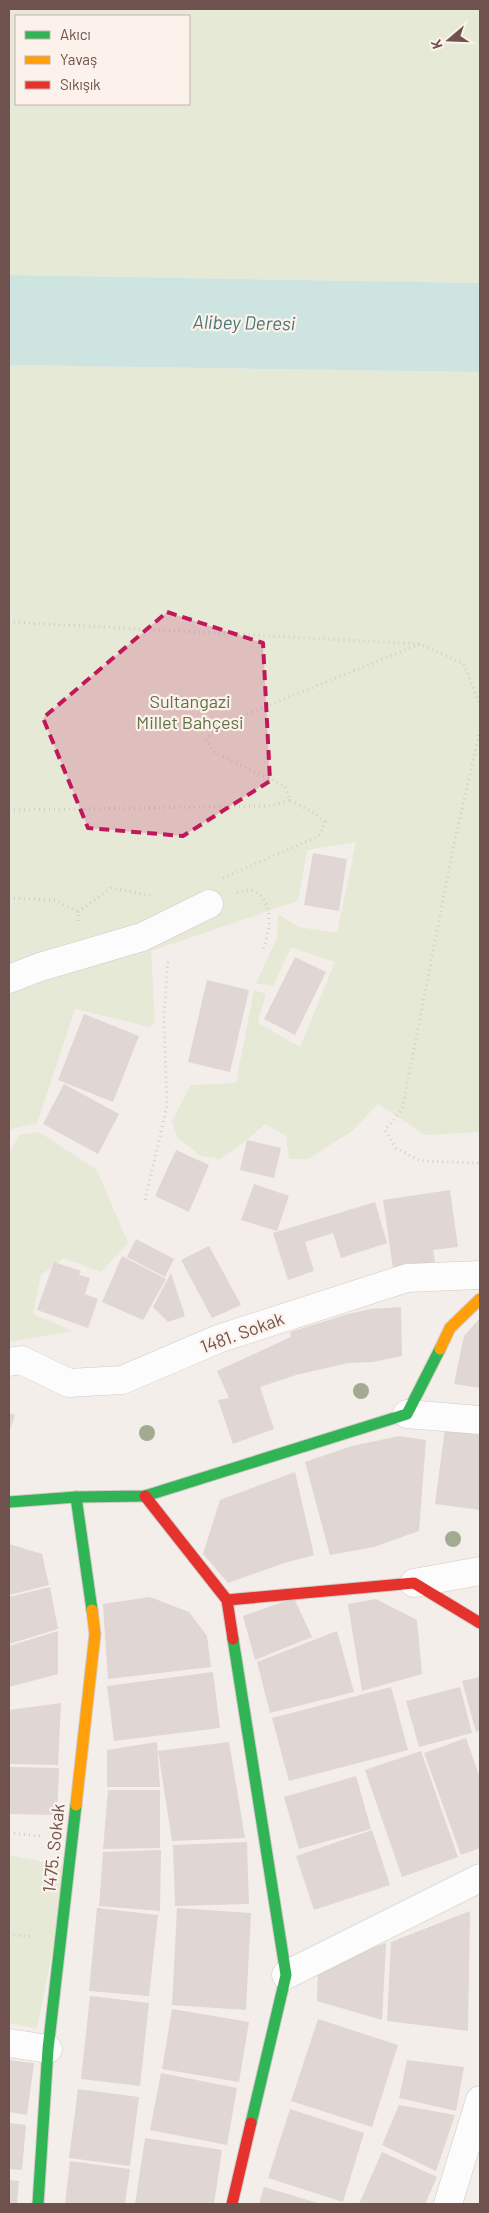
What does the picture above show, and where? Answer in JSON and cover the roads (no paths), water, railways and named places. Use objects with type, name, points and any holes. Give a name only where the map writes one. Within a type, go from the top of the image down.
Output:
[{"type":"street","points":[[9,980],[40,967],[142,937],[164,926],[214,892]]},
{"type":"street","name":"1481. Sokak","points":[[9,1362],[21,1360],[69,1383],[122,1380],[218,1339],[407,1278],[480,1274]]},
{"type":"street","points":[[407,1414],[450,1328],[480,1299]]},
{"type":"street","points":[[9,1502],[76,1497],[145,1496],[407,1414],[480,1420]]},
{"type":"street","points":[[145,1496],[227,1600],[286,1975],[232,2204]]},
{"type":"street","name":"1475. Sokak","points":[[38,2204],[48,2049],[95,1634],[76,1497]]},
{"type":"street","points":[[227,1600],[414,1583],[480,1570]]},
{"type":"street","points":[[414,1583],[480,1623]]},
{"type":"street","points":[[286,1975],[480,1878]]},
{"type":"street","points":[[9,2043],[48,2049]]},
{"type":"street","points":[[448,2204],[480,2100]]},
{"type":"water","name":"Alibey Deresi","points":[[9,275],[480,283],[480,372],[9,365]]},
{"type":"park label","name":"Sultangazi Millet Bahçesi","points":[[190,711]]}]
